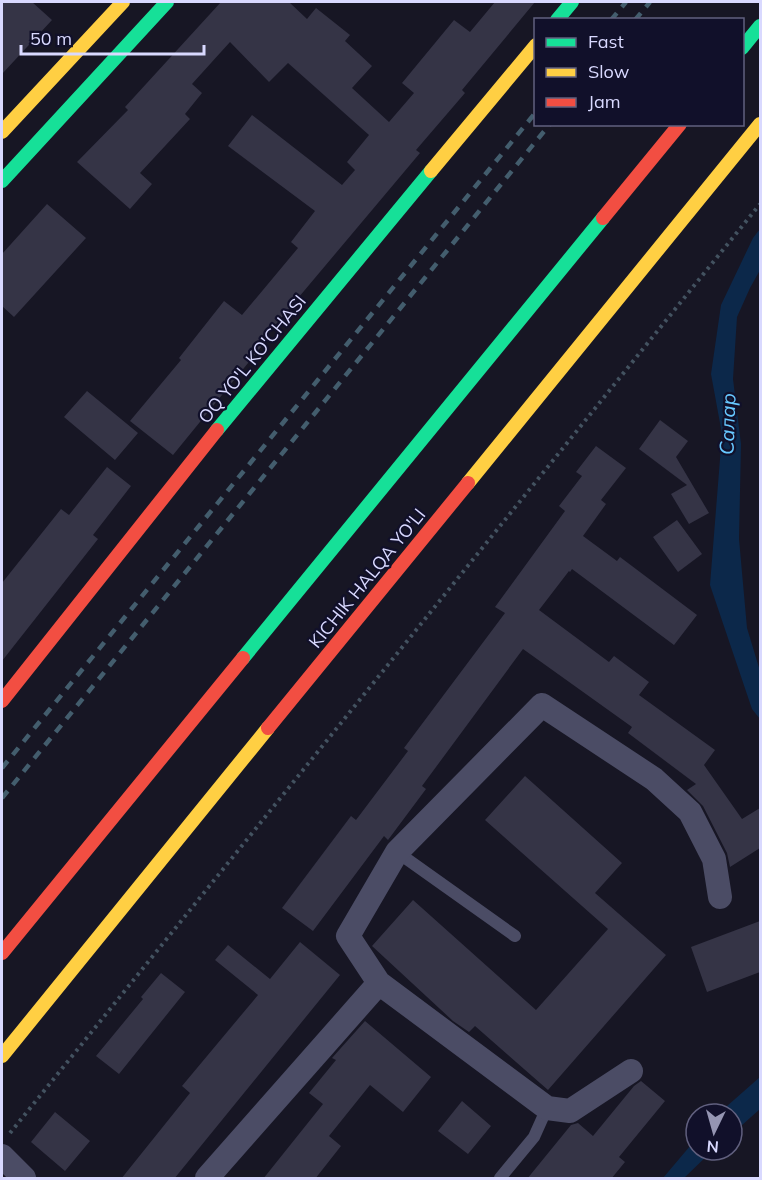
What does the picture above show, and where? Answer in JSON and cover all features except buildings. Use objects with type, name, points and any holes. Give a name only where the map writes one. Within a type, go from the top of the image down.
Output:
[{"type":"main road","points":[[2,132],[123,2]]},
{"type":"main road","points":[[133,2],[152,17]]},
{"type":"main road","points":[[2,181],[167,2]]},
{"type":"main road","points":[[559,18],[572,2]]},
{"type":"main road","points":[[744,46],[760,26]]},
{"type":"main road","name":"OQ YO'L KO'CHASI","points":[[2,701],[237,405],[534,47]]},
{"type":"main road","name":"KICHIK HALQA YO'LI","points":[[2,1056],[760,124]]},
{"type":"main road","points":[[2,953],[678,126]]},
{"type":"street","points":[[631,1071],[570,1111],[547,1108],[379,983],[348,936],[397,852],[542,705],[654,779],[690,812],[714,859],[720,897]]},
{"type":"street","points":[[207,1179],[379,983]]},
{"type":"street","points":[[5,1145],[24,1179]]},
{"type":"lane","points":[[397,852],[515,936]]},
{"type":"lane","points":[[500,1179],[534,1137],[547,1108]]},
{"type":"path","points":[[5,1145],[760,204]]},
{"type":"water","name":"Салар","points":[[760,229],[760,270],[737,317],[733,379],[741,444],[739,539],[747,628],[760,671],[760,719],[752,709],[710,585],[722,434],[711,374],[721,305],[753,238]]},
{"type":"water","points":[[760,1077],[760,1109],[744,1123],[744,1102],[732,1102]]},
{"type":"water","points":[[684,1153],[684,1162],[701,1162],[684,1178],[663,1178]]},
{"type":"railway","points":[[613,18],[626,2]]},
{"type":"railway","points":[[637,18],[650,2]]},
{"type":"railway","points":[[2,768],[534,114]]},
{"type":"railway","points":[[2,798],[548,126]]},
{"type":"traffic: fast","points":[[2,181],[167,2]]},
{"type":"traffic: fast","points":[[559,18],[572,2]]},
{"type":"traffic: fast","points":[[744,46],[760,26]]},
{"type":"traffic: fast","points":[[217,430],[431,171]]},
{"type":"traffic: fast","points":[[243,658],[603,218]]},
{"type":"traffic: slow","points":[[2,132],[123,2]]},
{"type":"traffic: slow","points":[[431,171],[534,47]]},
{"type":"traffic: slow","points":[[468,483],[760,124]]},
{"type":"traffic: slow","points":[[2,1056],[268,728]]},
{"type":"traffic: jam","points":[[603,218],[678,126]]},
{"type":"traffic: jam","points":[[2,701],[217,430]]},
{"type":"traffic: jam","points":[[268,728],[468,483]]},
{"type":"traffic: jam","points":[[2,953],[243,658]]}]
